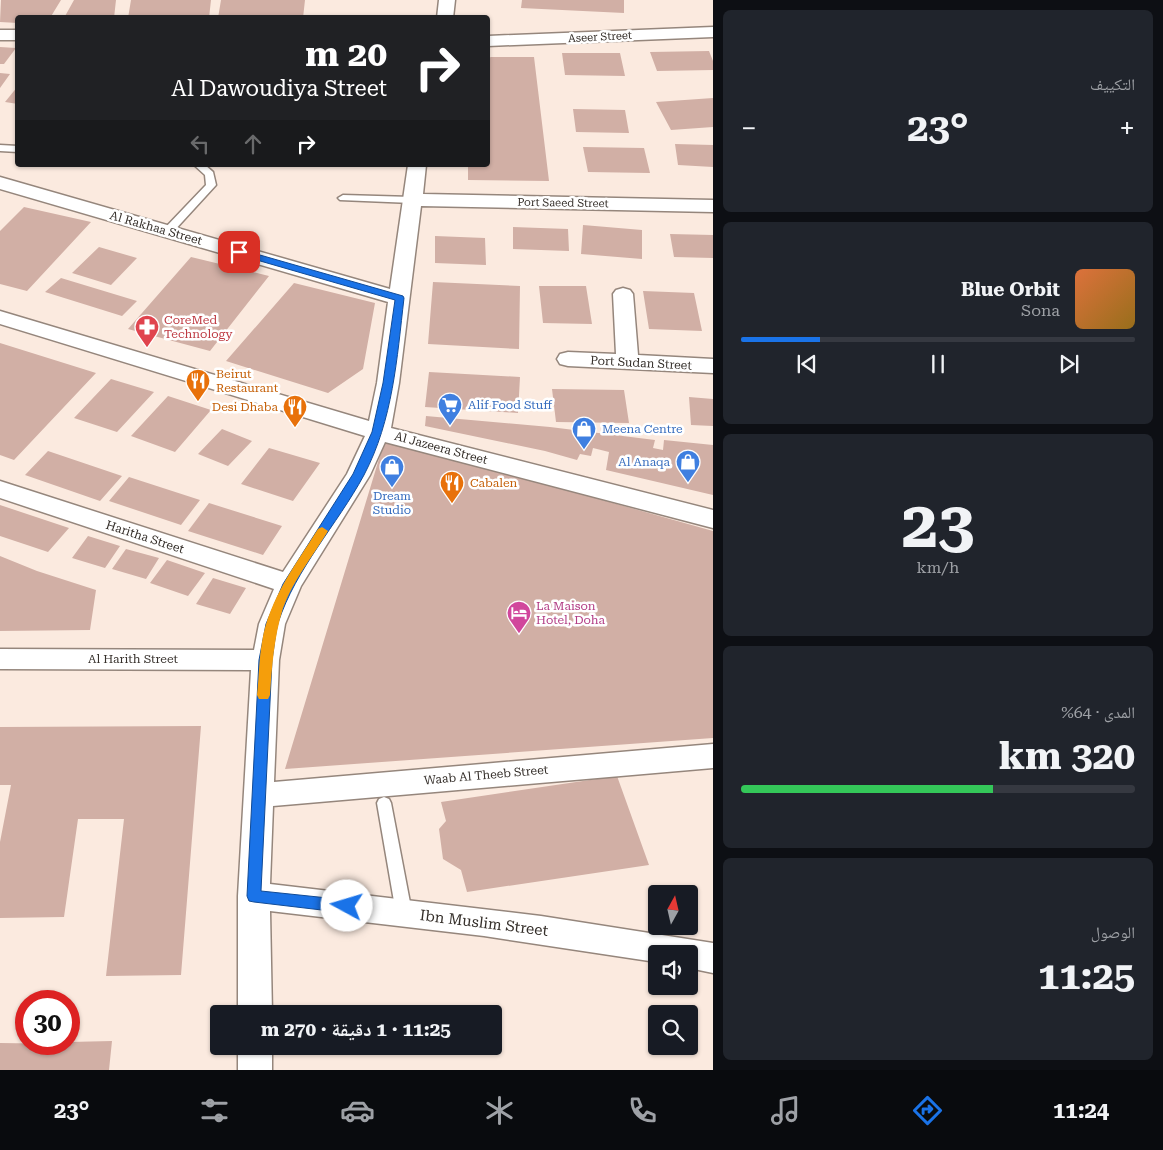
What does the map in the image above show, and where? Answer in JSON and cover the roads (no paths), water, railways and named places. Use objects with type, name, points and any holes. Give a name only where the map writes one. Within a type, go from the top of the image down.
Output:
[{"type":"street","points":[[445,15],[446,0]]},
{"type":"street","name":"Aseer Street","points":[[490,41],[713,32]]},
{"type":"street","points":[[0,35],[15,35]]},
{"type":"street","points":[[255,1005],[254,896],[266,660],[272,624],[289,584],[358,475],[378,432],[388,383],[417,167]]},
{"type":"street","name":"Al Rakhaa Street","points":[[0,183],[400,298]]},
{"type":"street","name":"Port Saeed Street","points":[[412,200],[713,206]]},
{"type":"street","points":[[623,294],[627,362]]},
{"type":"street","name":"Al Jazeera Street","points":[[0,317],[378,432],[713,519]]},
{"type":"street","name":"Port Sudan Street","points":[[568,359],[713,366]]},
{"type":"street","name":"Haritha Street","points":[[0,489],[289,584]]},
{"type":"street","name":"Al Harith Street","points":[[0,659],[266,660]]},
{"type":"street","name":"Waab Al Theeb Street","points":[[259,795],[713,756]]},
{"type":"street","name":"Ibn Muslim Street","points":[[254,896],[488,922],[653,946],[713,958]]},
{"type":"street","points":[[255,1055],[255,1070]]},
{"type":"lane","points":[[0,148],[15,149]]},
{"type":"lane","points":[[168,231],[211,185],[210,174],[201,167]]},
{"type":"lane","points":[[344,198],[412,200]]},
{"type":"lane","points":[[384,804],[404,913]]},
{"type":"place","name":"CoreMed Technology","points":[[147,348]]},
{"type":"place","name":"Beirut Restaurant","points":[[198,402]]},
{"type":"place","name":"Alif Food Stuff","points":[[450,426]]},
{"type":"place","name":"Desi Dhaba","points":[[295,428]]},
{"type":"place","name":"Meena Centre","points":[[584,450]]},
{"type":"place","name":"Al Anaqa","points":[[688,483]]},
{"type":"place","name":"Dream Studio","points":[[392,488]]},
{"type":"place","name":"Cabalen","points":[[452,504]]},
{"type":"place","name":"La Maison Hotel, Doha","points":[[519,634]]}]
